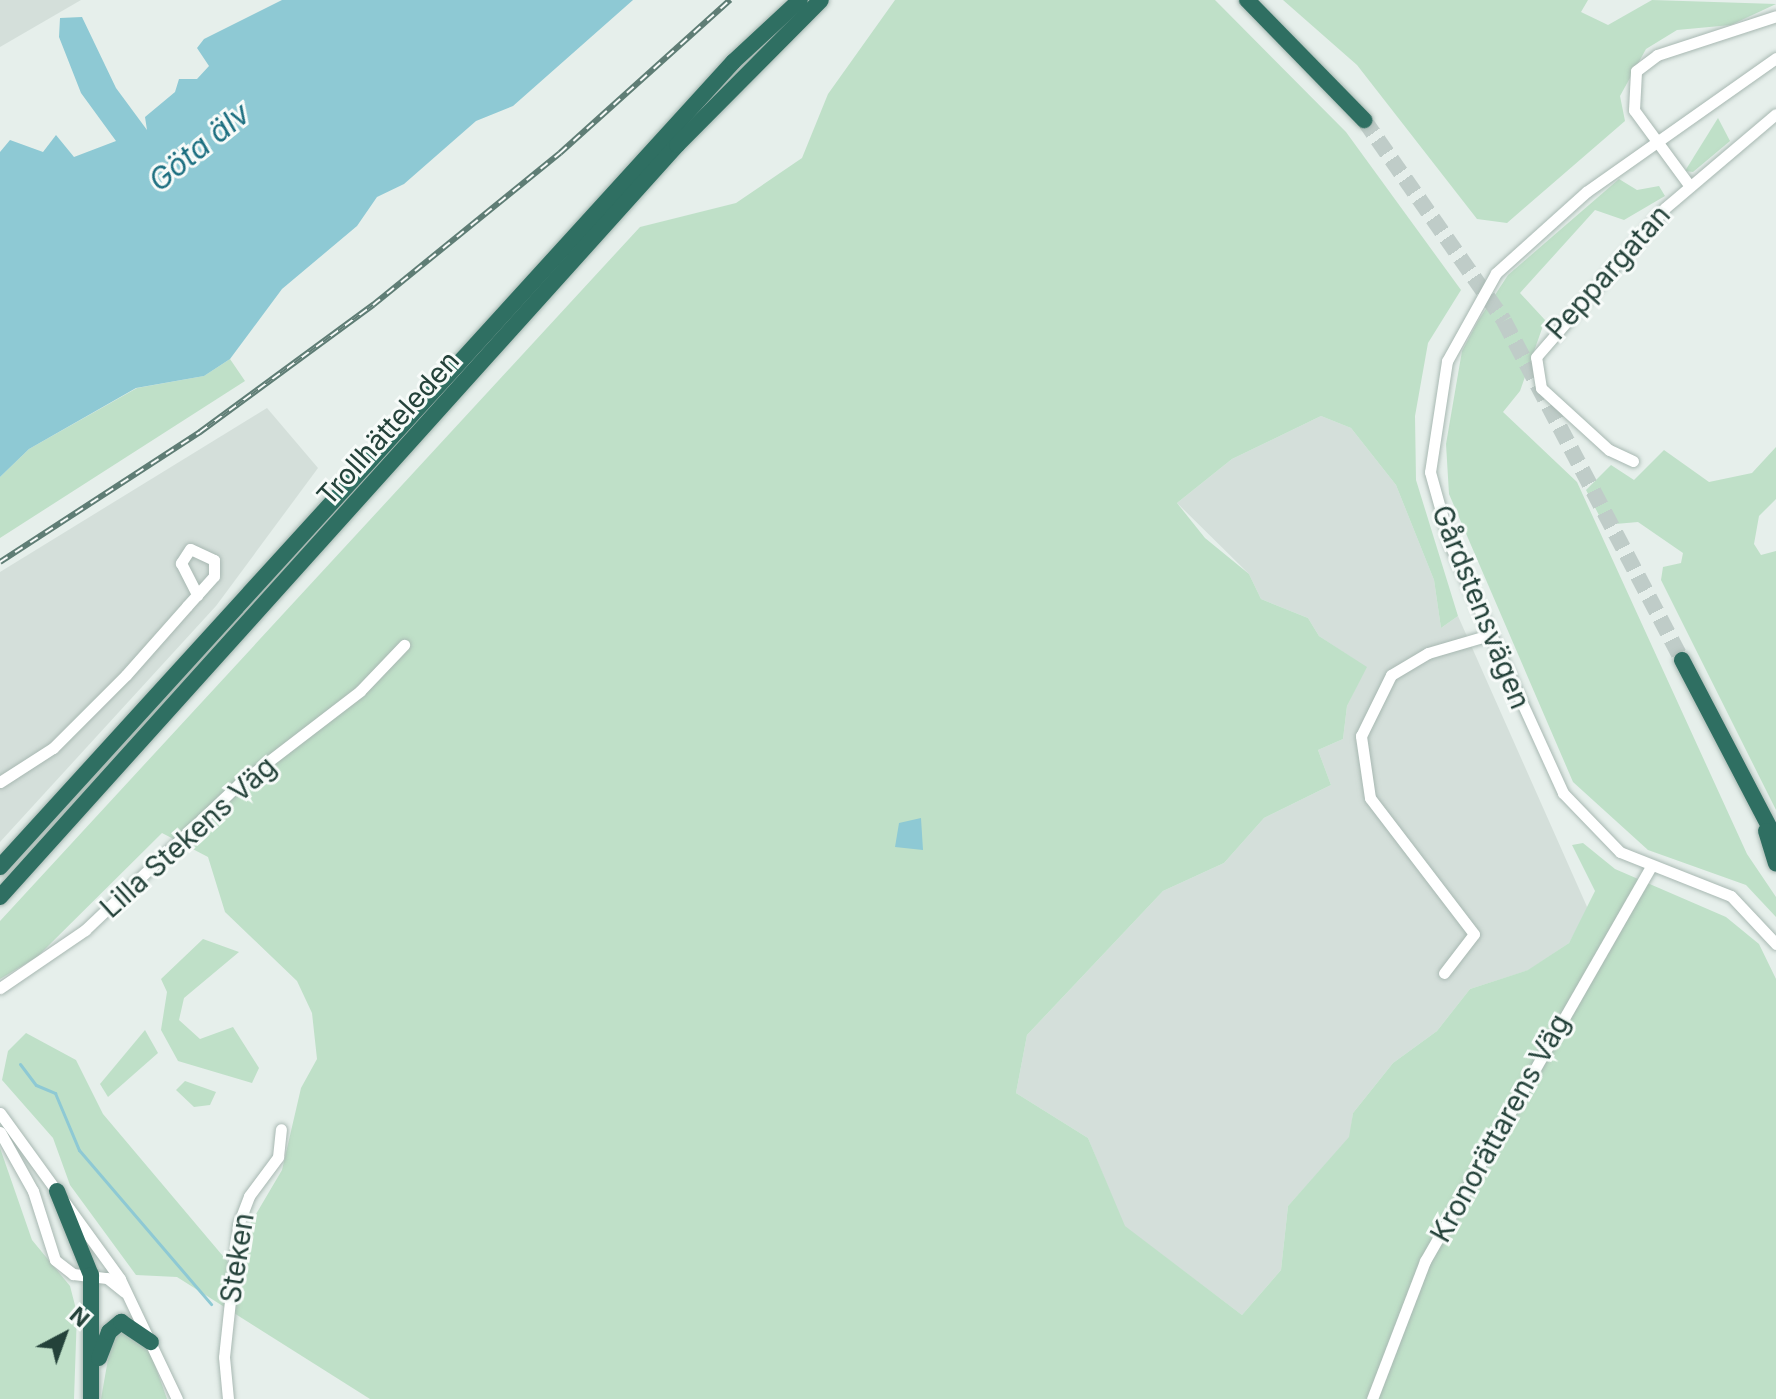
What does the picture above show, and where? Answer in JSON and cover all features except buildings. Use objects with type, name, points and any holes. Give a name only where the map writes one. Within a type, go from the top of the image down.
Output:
[{"type":"highway","name":"Trollhätteleden","points":[[0,867],[733,62],[800,0]]},
{"type":"highway","name":"Trollhätteleden","points":[[0,897],[677,145],[821,0]]},
{"type":"highway","points":[[1247,0],[1364,120]]},
{"type":"highway","points":[[1682,660],[1771,836],[1776,864]]},
{"type":"highway","points":[[57,1191],[91,1275],[92,1395]]},
{"type":"highway","points":[[92,1395],[104,1340],[115,1325],[132,1324],[151,1342]]},
{"type":"street","name":"Peppargatan","points":[[1689,185],[1656,142],[1631,100],[1641,65],[1776,16]]},
{"type":"street","name":"Gårdstensvägen","points":[[1776,58],[1656,142],[1521,246],[1469,312],[1447,361],[1430,472],[1451,547],[1563,793],[1613,846],[1650,868],[1731,896],[1776,944]]},
{"type":"street","name":"Peppargatan","points":[[1633,461],[1609,450],[1541,388],[1536,357],[1580,299],[1689,185],[1776,114]]},
{"type":"street","points":[[0,782],[53,748],[197,595]]},
{"type":"street","points":[[1444,973],[1474,934],[1370,798],[1361,736],[1391,675],[1428,653],[1489,635]]},
{"type":"street","name":"Lilla Stekens Väg","points":[[0,988],[85,930],[239,784],[360,691],[404,645]]},
{"type":"street","name":"Kronorättarens Väg","points":[[1372,1399],[1425,1261],[1650,868]]},
{"type":"street","points":[[0,1113],[136,1304],[177,1399]]},
{"type":"street","name":"Steken","points":[[228,1399],[224,1357],[238,1225],[249,1196],[278,1157],[281,1129]]},
{"type":"street","points":[[0,1132],[33,1191],[55,1260],[112,1281],[136,1304]]},
{"type":"shaded area","points":[[0,0],[81,0],[0,47]]},
{"type":"shaded area","points":[[267,408],[318,468],[216,606],[0,842],[0,572]]},
{"type":"shaded area","points":[[1321,416],[1351,428],[1396,485],[1434,580],[1441,628],[1458,616],[1588,909],[1569,943],[1529,970],[1470,989],[1437,1031],[1393,1063],[1353,1113],[1350,1137],[1288,1206],[1281,1270],[1242,1315],[1124,1226],[1088,1138],[1016,1093],[1027,1035],[1163,891],[1224,863],[1264,818],[1331,785],[1318,750],[1343,739],[1347,706],[1366,667],[1319,636],[1308,618],[1261,599],[1249,574],[1177,503],[1232,459]]},
{"type":"green space","points":[[895,0],[1215,0],[1346,132],[1461,290],[1428,343],[1415,416],[1416,480],[1458,616],[1441,628],[1434,580],[1396,485],[1351,428],[1321,416],[1232,459],[1177,503],[1205,538],[1249,574],[1261,599],[1308,618],[1319,636],[1367,667],[1347,706],[1343,739],[1318,750],[1331,785],[1264,818],[1224,863],[1163,891],[1027,1035],[1016,1093],[1088,1138],[1125,1226],[1242,1315],[1281,1270],[1288,1206],[1349,1137],[1353,1113],[1393,1063],[1437,1031],[1470,989],[1528,970],[1569,943],[1595,891],[1572,845],[1583,843],[1615,869],[1726,917],[1759,944],[1776,979],[1776,1399],[370,1399],[177,1277],[136,1275],[70,1185],[53,1138],[2,1080],[8,1051],[26,1033],[76,1060],[103,1114],[244,1281],[249,1226],[282,1170],[301,1088],[317,1059],[312,1013],[297,981],[225,912],[208,857],[162,833],[37,957],[0,979],[0,921],[640,227],[736,203],[802,158],[828,94]]},
{"type":"green space","points":[[1283,0],[1588,0],[1581,12],[1608,25],[1652,0],[1776,4],[1731,25],[1677,30],[1646,49],[1620,96],[1625,121],[1507,223],[1477,219],[1357,65]]},
{"type":"green space","points":[[1718,118],[1730,141],[1693,172],[1685,171]]},
{"type":"green space","points":[[1619,179],[1637,190],[1659,186],[1665,196],[1624,220],[1595,210],[1520,293],[1545,320],[1520,391],[1503,412],[1577,482],[1747,854],[1776,897],[1776,917],[1746,885],[1648,850],[1573,782],[1449,494],[1446,444],[1462,351],[1478,321],[1508,275]]},
{"type":"green space","points":[[230,359],[245,381],[0,538],[0,477],[29,449],[137,388],[204,376]]},
{"type":"green space","points":[[1776,447],[1776,499],[1759,516],[1754,544],[1761,555],[1776,551],[1776,810],[1661,580],[1663,567],[1681,563],[1683,553],[1638,522],[1604,525],[1586,490],[1611,465],[1634,480],[1664,450],[1709,482],[1752,473]]},
{"type":"green space","points":[[203,939],[239,952],[184,998],[179,1020],[200,1039],[233,1027],[259,1068],[252,1083],[178,1061],[161,1030],[167,992],[161,979]]},
{"type":"green space","points":[[145,1030],[158,1053],[108,1097],[100,1084]]},
{"type":"green space","points":[[185,1081],[216,1092],[210,1105],[194,1107],[176,1090]]},
{"type":"green space","points":[[0,1148],[32,1240],[70,1286],[77,1313],[74,1399],[0,1399]]},
{"type":"green space","points":[[123,1331],[149,1348],[167,1399],[101,1399],[111,1342]]},
{"type":"water","name":"Göta älv","points":[[282,0],[633,0],[513,106],[476,121],[404,184],[377,197],[357,226],[282,289],[230,359],[204,376],[136,388],[29,449],[0,477],[0,152],[10,140],[43,152],[56,135],[74,157],[116,141],[81,93],[59,37],[60,18],[82,17],[116,88],[147,130],[145,117],[175,92],[179,79],[197,79],[209,66],[197,48],[204,39]]},
{"type":"water","points":[[921,818],[923,850],[895,847],[899,823]]},
{"type":"waterway","points":[[20,1064],[36,1085],[55,1093],[79,1150],[211,1304]]},
{"type":"tunnel","points":[[1364,120],[1504,321],[1682,660]]},
{"type":"railway","points":[[0,562],[200,432],[373,305],[560,153],[730,0]]}]
